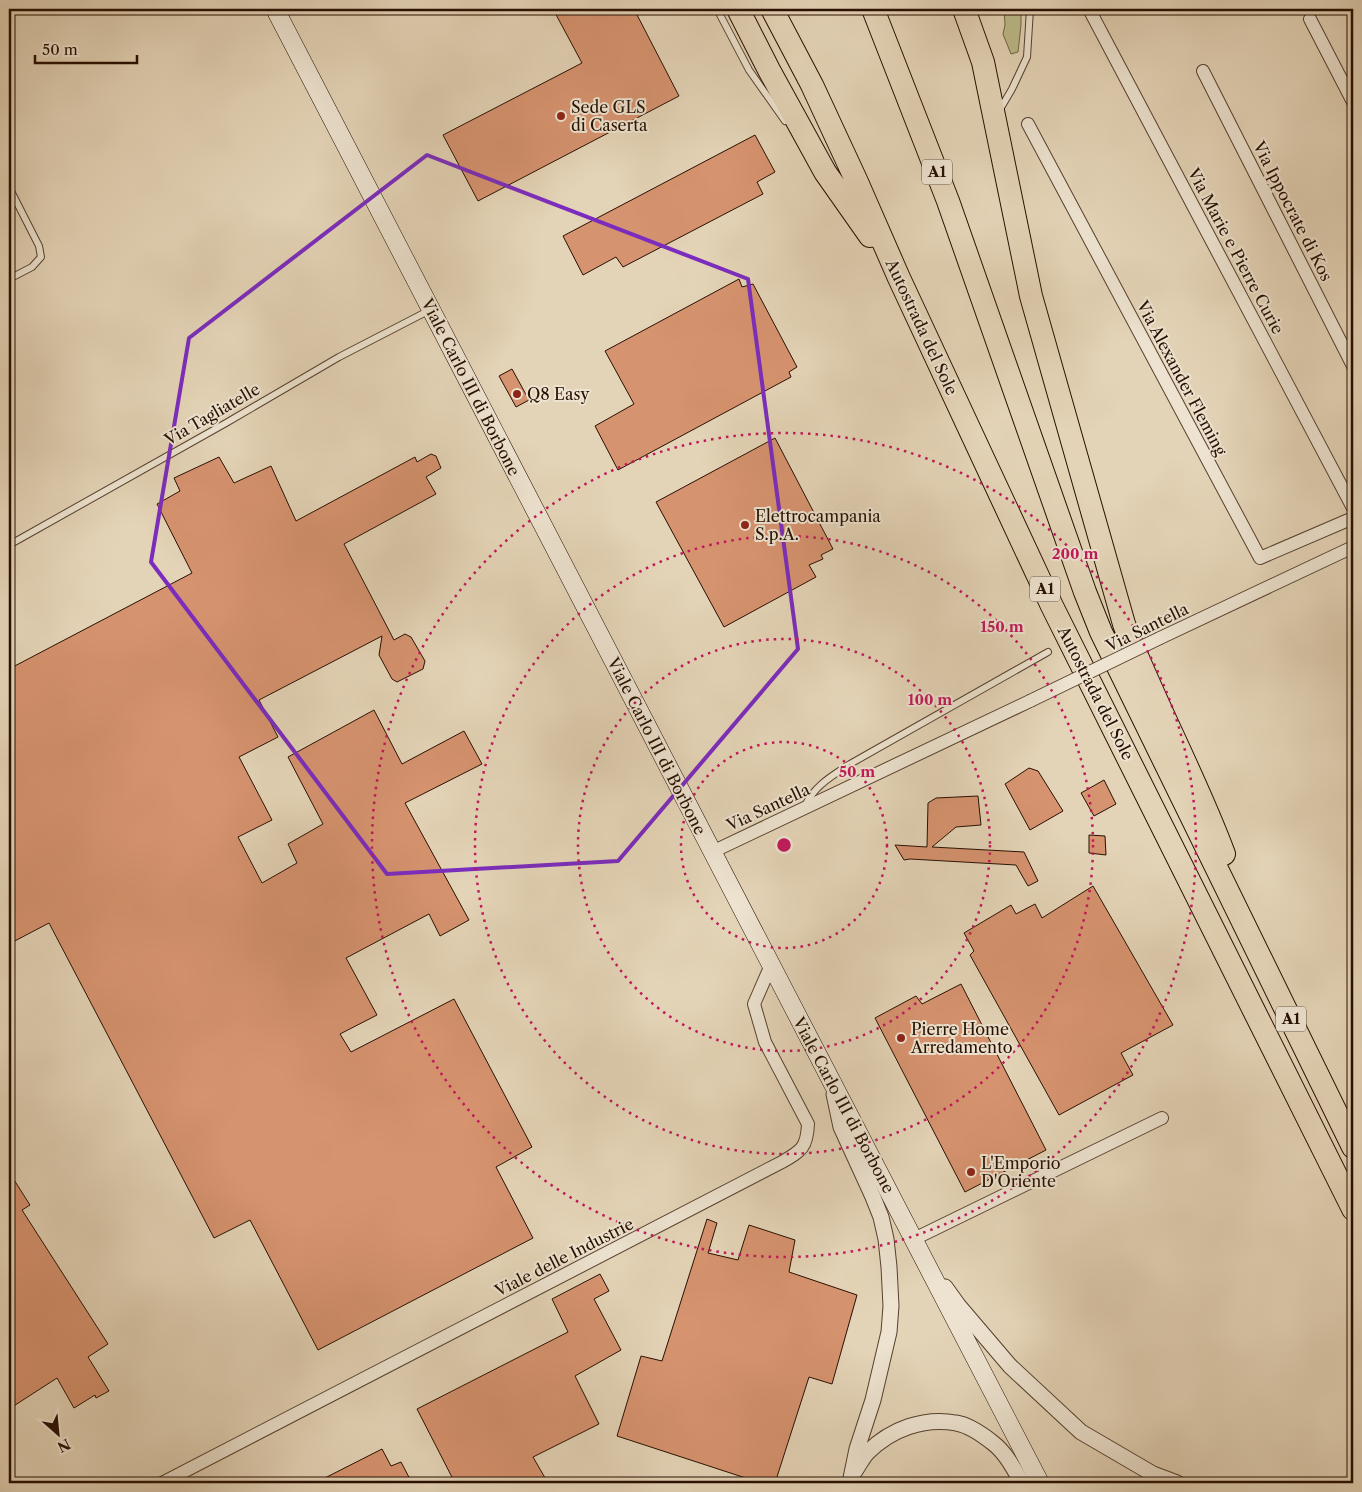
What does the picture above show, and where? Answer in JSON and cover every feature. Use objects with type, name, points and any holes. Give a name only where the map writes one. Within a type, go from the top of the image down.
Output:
[{"type":"highway","points":[[738,9],[825,172],[899,278]]},
{"type":"highway","name":"Autostrada del Sole","points":[[772,9],[812,85],[899,278],[1052,606],[1353,1209]]},
{"type":"highway","name":"Autostrada del Sole","points":[[873,9],[948,201],[1085,592],[1101,632],[1353,1147]]},
{"type":"highway","points":[[964,9],[983,62],[1031,296],[1124,624],[1140,664],[1208,812],[1229,866],[1250,934]]},
{"type":"main road","name":"Viale Carlo III di Borbone","points":[[275,9],[1040,1483]]},
{"type":"street","name":"Via Marie e Pierre Curie","points":[[1089,9],[1353,508]]},
{"type":"street","points":[[1310,19],[1353,102]]},
{"type":"street","name":"Via Ippocrate di Kos","points":[[1203,71],[1353,366]]},
{"type":"street","name":"Via Alexander Fleming","points":[[1028,124],[1260,558],[1353,518]]},
{"type":"street","name":"Via Santella","points":[[712,852],[1353,547]]},
{"type":"street","name":"Viale delle Industrie","points":[[162,1483],[799,1152],[808,1139],[808,1124],[765,1042],[754,1004],[771,966]]},
{"type":"street","points":[[831,1080],[841,1127],[881,1217],[886,1240],[891,1306],[889,1332],[873,1400],[857,1449],[851,1480]]},
{"type":"street","points":[[1162,1118],[916,1243],[958,1306],[1010,1366],[1081,1432],[1153,1474],[1178,1483]]},
{"type":"street","points":[[851,1480],[867,1453],[882,1440],[910,1426],[942,1422],[958,1423],[994,1443],[1008,1460],[1022,1483]]},
{"type":"lane","points":[[717,9],[749,70],[791,128]]},
{"type":"lane","points":[[994,118],[1012,88],[1027,57],[1030,9]]},
{"type":"lane","points":[[797,136],[825,172]]},
{"type":"lane","points":[[9,187],[39,246],[41,257],[32,267],[9,279]]},
{"type":"lane","name":"Via Tagliatelle","points":[[9,545],[339,357],[431,310]]},
{"type":"lane","points":[[804,809],[810,796],[820,785],[850,764],[1048,652]]},
{"type":"highlighted area","points":[[427,155],[748,279],[798,649],[618,861],[387,874],[151,562],[189,338]]},
{"type":"shaded area","points":[[1004,9],[1021,9],[1018,52],[1011,54],[1003,34],[1005,25]]},
{"type":"building","name":"Sede GLS di Caserta","points":[[553,9],[634,9],[679,96],[478,201],[443,135],[582,63]]},
{"type":"building","points":[[755,135],[775,172],[757,182],[763,194],[623,267],[616,257],[583,275],[563,236]]},
{"type":"building","points":[[739,279],[742,287],[753,284],[797,367],[789,372],[791,377],[618,470],[595,426],[634,404],[605,351]]},
{"type":"building","name":"Q8 Easy","points":[[512,369],[529,400],[516,407],[499,376]]},
{"type":"building","name":"Elettrocampania S.p.A.","points":[[775,438],[833,549],[821,555],[823,559],[809,565],[816,577],[724,627],[656,502]]},
{"type":"building","points":[[431,454],[436,456],[441,468],[426,477],[436,494],[344,544],[394,640],[405,634],[411,637],[425,661],[423,669],[397,682],[392,679],[379,655],[382,636],[259,700],[278,737],[239,757],[272,820],[238,837],[262,883],[297,863],[288,844],[323,824],[288,757],[374,710],[402,764],[464,731],[482,764],[405,803],[469,920],[440,936],[429,914],[346,958],[377,1015],[340,1034],[351,1052],[454,999],[532,1147],[496,1167],[533,1238],[318,1350],[250,1220],[214,1238],[49,923],[9,944],[9,669],[192,573],[157,504],[180,491],[174,478],[219,457],[234,483],[271,466],[296,521],[415,457],[417,462]]},
{"type":"building","points":[[1029,768],[1038,771],[1063,811],[1030,830],[1005,784]]},
{"type":"building","points":[[1104,780],[1116,804],[1094,816],[1081,793]]},
{"type":"building","points":[[978,796],[981,825],[956,827],[932,847],[1024,852],[1038,881],[1028,886],[1016,865],[904,860],[895,845],[927,847],[928,803],[936,798]]},
{"type":"building","points":[[1089,835],[1105,836],[1106,855],[1089,853]]},
{"type":"building","points":[[1093,886],[1173,1025],[1121,1053],[1133,1075],[1059,1115],[970,955],[974,951],[964,933],[1011,905],[1016,914],[1035,904],[1042,918]]},
{"type":"building","points":[[961,984],[1046,1150],[965,1192],[875,1018],[916,996],[922,1004]]},
{"type":"building","points":[[9,1172],[30,1205],[22,1210],[108,1344],[88,1357],[109,1391],[96,1398],[95,1395],[74,1408],[57,1378],[9,1409]]},
{"type":"building","points":[[707,1219],[717,1223],[708,1253],[738,1260],[749,1225],[795,1240],[789,1272],[857,1295],[832,1384],[809,1377],[775,1483],[761,1483],[617,1436],[641,1356],[662,1361]]},
{"type":"building","points":[[600,1274],[609,1291],[594,1299],[621,1350],[575,1376],[599,1424],[533,1457],[548,1483],[455,1483],[417,1409],[568,1332],[552,1299]]},
{"type":"building","points":[[382,1449],[391,1466],[401,1462],[412,1483],[315,1483]]},
{"type":"place","name":"Sede GLS di Caserta","points":[[561,116]]},
{"type":"place","name":"Q8 Easy","points":[[517,394]]},
{"type":"place","name":"Elettrocampania S.p.A.","points":[[745,525]]},
{"type":"place","name":"Pierre Home Arredamento","points":[[901,1038]]},
{"type":"place","name":"L'Emporio D'Oriente","points":[[971,1172]]}]
